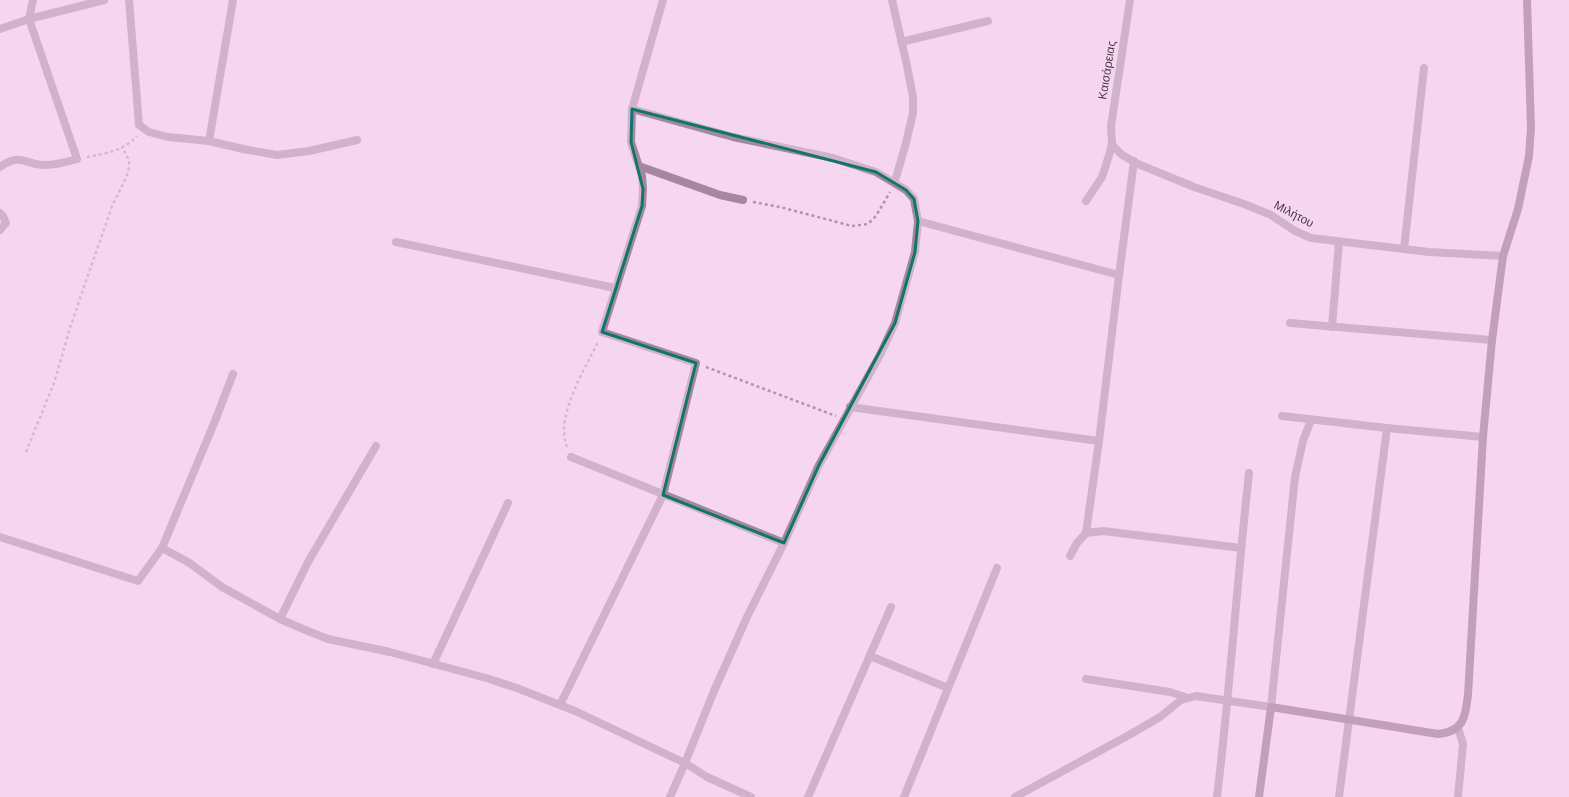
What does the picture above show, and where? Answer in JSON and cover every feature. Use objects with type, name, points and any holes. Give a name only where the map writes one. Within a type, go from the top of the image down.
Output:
[{"type":"street","points":[[0,167],[15,159],[44,165],[61,164],[77,159],[29,19],[32,0]]},
{"type":"street","points":[[0,29],[29,19],[104,0]]},
{"type":"street","points":[[129,0],[139,125],[149,132],[168,137],[209,141],[243,150],[277,155],[310,151],[357,140]]},
{"type":"street","points":[[209,141],[233,0]]},
{"type":"street","points":[[560,705],[663,495],[696,363],[602,332],[642,206],[643,189],[639,166],[631,142],[632,109],[663,0]]},
{"type":"street","points":[[892,0],[913,97],[913,113],[895,181]]},
{"type":"street","name":"Καισάρειας","points":[[1086,201],[1102,177],[1112,145],[1111,126],[1130,0]]},
{"type":"street","points":[[1015,797],[1160,717],[1181,700],[1196,696],[1438,734],[1449,733],[1458,728],[1464,718],[1468,695],[1483,437],[1492,340],[1503,256],[1518,209],[1529,156],[1531,128],[1527,0]]},
{"type":"street","points":[[902,42],[988,21]]},
{"type":"street","points":[[1404,249],[1424,68]]},
{"type":"street","points":[[632,109],[733,137],[833,158],[876,172],[895,181],[914,199],[918,221],[915,252],[895,323],[880,355],[819,465],[784,543],[744,624],[714,691],[670,797]]},
{"type":"street","name":"Μιλήτου","points":[[1112,145],[1122,155],[1134,161],[1194,187],[1271,215],[1295,231],[1311,238],[1429,252],[1503,256]]},
{"type":"street","points":[[1070,556],[1077,543],[1086,533],[1134,161]]},
{"type":"street","points":[[639,166],[720,195],[742,200]]},
{"type":"street","points":[[0,213],[6,223],[0,230]]},
{"type":"street","points":[[918,221],[1119,275]]},
{"type":"street","points":[[396,242],[615,288]]},
{"type":"street","points":[[1332,327],[1339,242]]},
{"type":"street","points":[[1290,323],[1492,340]]},
{"type":"street","points":[[0,537],[138,581],[162,548],[181,505],[233,374]]},
{"type":"street","points":[[850,407],[1099,441]]},
{"type":"street","points":[[1282,416],[1483,437]]},
{"type":"street","points":[[1259,797],[1271,707],[1295,476],[1303,441],[1311,420]]},
{"type":"street","points":[[1339,797],[1387,428]]},
{"type":"street","points":[[280,619],[308,562],[376,446]]},
{"type":"street","points":[[571,457],[784,543]]},
{"type":"street","points":[[1217,797],[1228,700],[1241,548],[1250,473]]},
{"type":"street","points":[[433,664],[508,503]]},
{"type":"street","points":[[1086,533],[1103,531],[1241,548]]},
{"type":"street","points":[[162,548],[188,562],[222,587],[280,619],[328,639],[390,652],[518,688],[560,705],[685,763],[707,776],[750,797]]},
{"type":"street","points":[[904,797],[996,568]]},
{"type":"street","points":[[808,797],[891,607]]},
{"type":"street","points":[[870,656],[948,688]]},
{"type":"street","points":[[1086,679],[1170,692],[1188,698]]},
{"type":"street","points":[[1458,728],[1463,744],[1458,797]]},
{"type":"path","points":[[77,159],[105,154],[122,147],[133,140],[143,128]]},
{"type":"path","points":[[26,452],[54,383],[70,328],[88,275],[113,204],[129,168],[129,160],[122,147]]},
{"type":"path","points":[[742,200],[780,207],[852,226],[868,224],[876,216],[887,200],[895,181]]},
{"type":"path","points":[[571,457],[565,441],[564,426],[568,405],[602,332]]},
{"type":"path","points":[[696,363],[844,419]]},
{"type":"highlighted area","points":[[632,109],[876,172],[906,190],[914,199],[918,221],[915,252],[895,323],[819,465],[784,543],[663,495],[696,363],[602,332],[642,206],[643,189],[631,142]]}]
